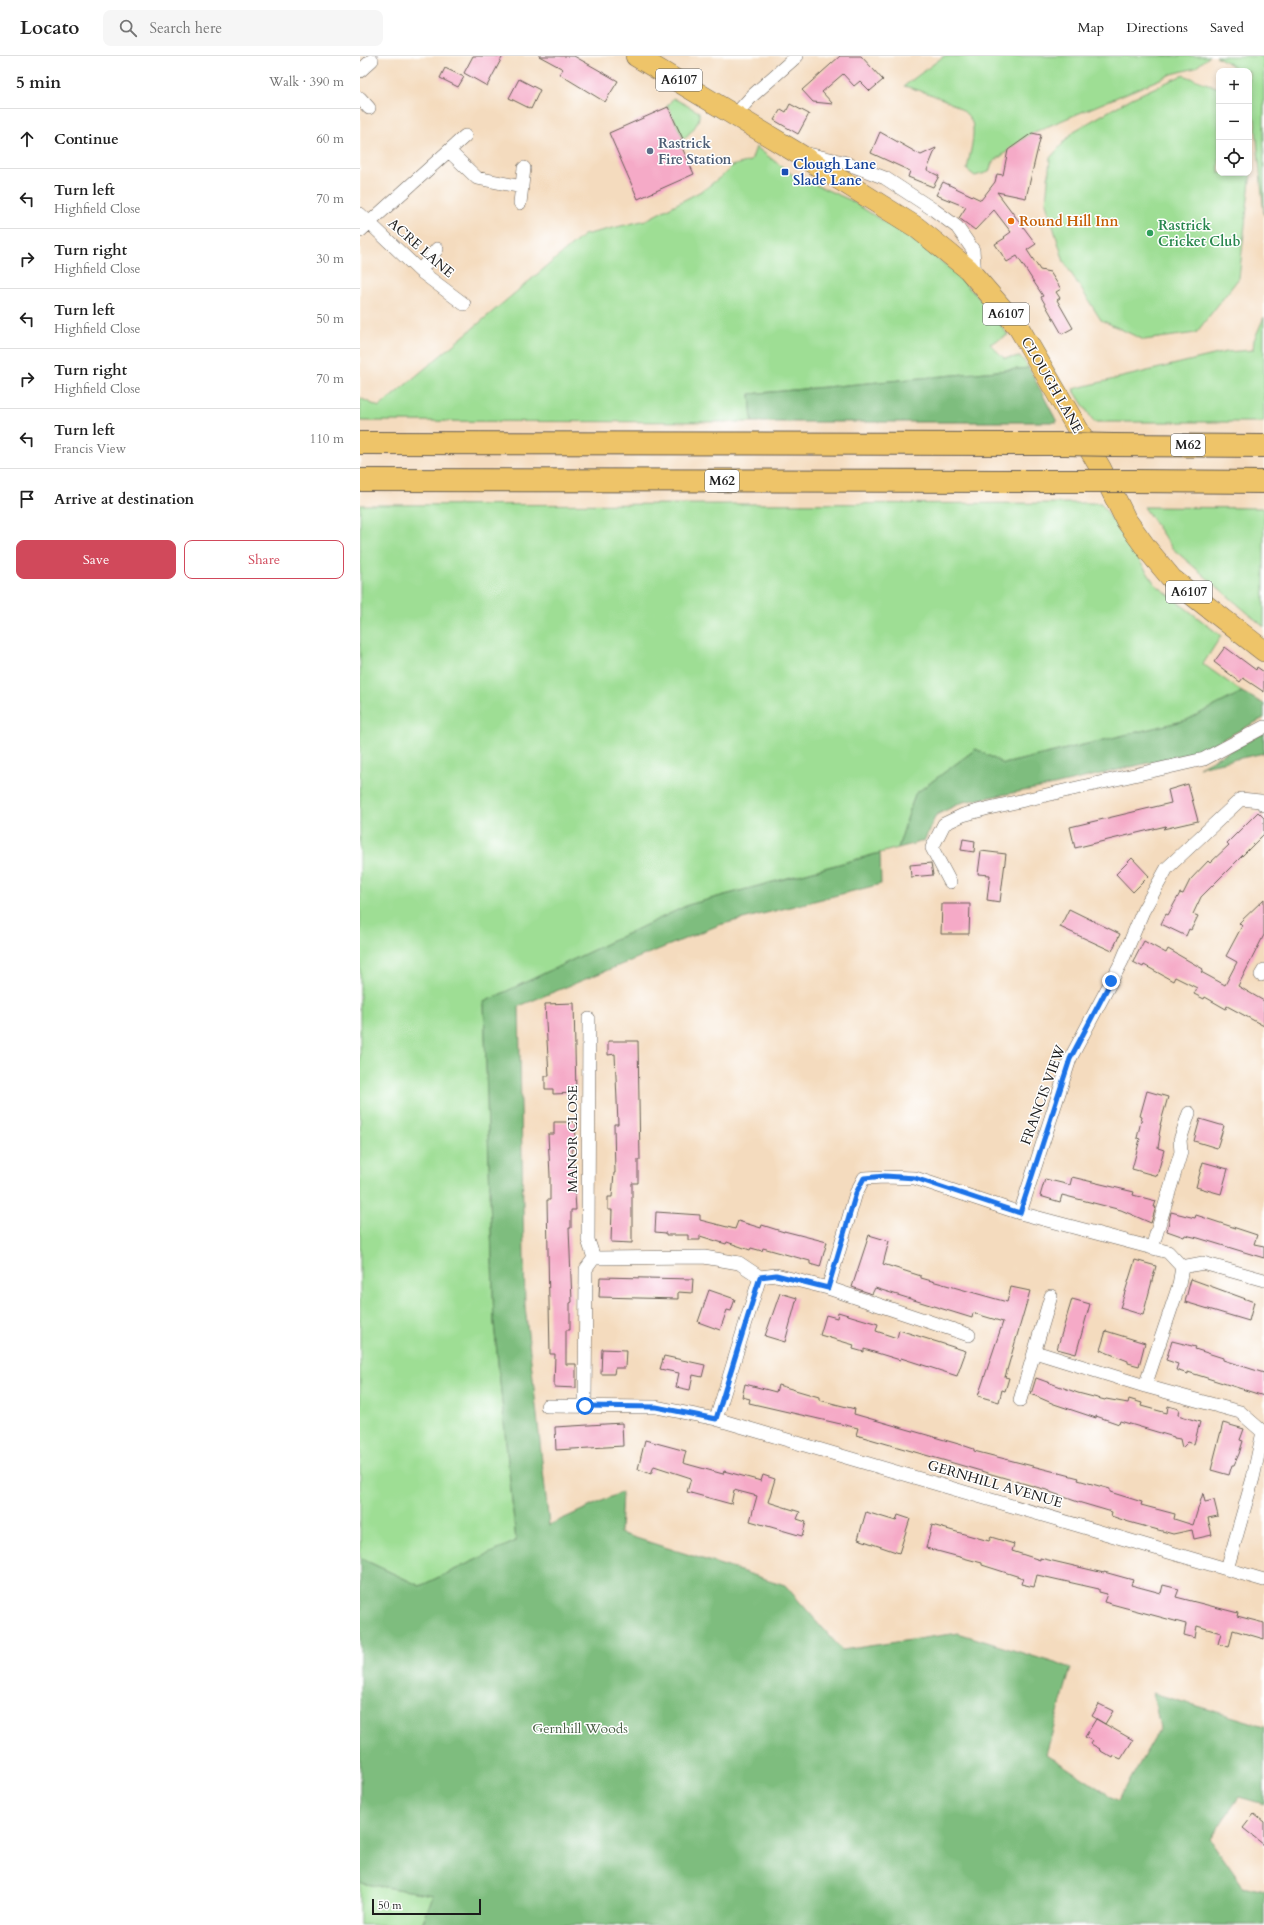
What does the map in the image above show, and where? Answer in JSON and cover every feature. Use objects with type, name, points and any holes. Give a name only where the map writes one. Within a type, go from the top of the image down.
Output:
[{"type":"highway","name":"M62","points":[[360,443],[1065,444],[1264,446]]},
{"type":"highway","name":"M62","points":[[360,480],[1264,482]]},
{"type":"main road","name":"CLOUGH LANE","points":[[636,56],[657,62],[736,115],[916,228],[968,269],[1019,328],[1101,469],[1126,520],[1147,550],[1172,579],[1264,651]]},
{"type":"street","points":[[736,115],[753,95],[797,56]]},
{"type":"street","points":[[360,71],[372,60]]},
{"type":"street","points":[[363,223],[465,136]]},
{"type":"street","points":[[449,151],[477,178],[522,187]]},
{"type":"street","points":[[520,203],[524,168]]},
{"type":"street","name":"ACRE LANE","points":[[363,223],[420,271],[464,304]]},
{"type":"street","points":[[420,271],[437,249]]},
{"type":"street","points":[[950,882],[932,848],[944,824],[963,815],[985,809],[1204,759],[1264,727]]},
{"type":"street","name":"FRANCIS VIEW","points":[[1020,1213],[1070,1059],[1122,961],[1143,911],[1167,868],[1241,799],[1260,801],[1264,804]]},
{"type":"street","name":"MANOR CLOSE","points":[[589,1019],[588,1240],[594,1258]]},
{"type":"street","points":[[1152,1248],[1181,1152],[1180,1140],[1189,1113]]},
{"type":"street","points":[[828,1288],[856,1193],[864,1178],[885,1176],[915,1178],[1020,1213],[1168,1252],[1182,1267]]},
{"type":"street","points":[[585,1406],[586,1269],[594,1258],[704,1257],[739,1263],[760,1277],[776,1275],[828,1288],[969,1335]]},
{"type":"street","points":[[1182,1267],[1204,1262],[1264,1280]]},
{"type":"street","points":[[1145,1386],[1179,1284],[1182,1267]]},
{"type":"street","points":[[716,1419],[760,1277]]},
{"type":"street","points":[[1020,1400],[1051,1296]]},
{"type":"street","points":[[1035,1352],[1145,1386],[1240,1412],[1263,1432],[1253,1478],[1227,1569]]},
{"type":"street","name":"GERNHILL AVENUE","points":[[547,1406],[656,1407],[716,1419],[1264,1580]]},
{"type":"green space","points":[[944,56],[1210,56],[1195,68],[1172,74],[1032,133],[992,163],[989,172],[975,176],[967,170],[973,138],[973,128],[971,120],[965,112],[934,95],[904,86]]},
{"type":"green space","points":[[1216,56],[1264,56],[1264,215],[1255,119],[1252,116],[1252,68],[1236,68]]},
{"type":"green space","name":"Rastrick Cricket Club","points":[[1183,75],[1216,87],[1216,176],[1251,176],[1239,278],[1196,333],[1144,340],[1101,320],[1064,262],[1046,203],[1050,158],[1074,131],[1132,98]]},
{"type":"green space","points":[[673,98],[699,112],[697,123],[689,134],[683,139],[668,107],[666,108]]},
{"type":"green space","points":[[756,147],[806,185],[809,182],[850,200],[914,241],[946,265],[985,304],[1008,335],[990,344],[1004,358],[1021,357],[1029,368],[750,394],[752,422],[360,421],[360,398],[379,407],[584,235],[646,220],[705,189],[728,171],[731,166],[751,161]]},
{"type":"green space","points":[[1264,317],[1264,422],[1094,422],[1073,389],[1226,352],[1253,350],[1254,340]]},
{"type":"green space","points":[[1029,368],[1057,422],[752,422],[750,394]]},
{"type":"green space","points":[[1101,503],[1155,584],[1221,636],[1203,664],[1242,692],[1187,720],[1004,764],[976,749],[915,794],[898,848],[688,905],[484,1002],[494,1323],[516,1541],[420,1586],[360,1558],[360,505]]},
{"type":"green space","points":[[1144,507],[1264,508],[1264,627],[1172,548]]},
{"type":"green space","points":[[1242,692],[1264,704],[1264,718],[1199,751],[1045,787],[963,802],[936,815],[924,841],[898,848],[915,794],[976,749],[1004,764],[1187,720]]},
{"type":"green space","points":[[1264,733],[1264,753],[1199,767]]},
{"type":"green space","name":"Gernhill Woods","points":[[880,853],[881,884],[719,925],[519,1006],[525,1306],[549,1525],[622,1492],[620,1533],[785,1585],[842,1650],[958,1633],[1071,1668],[1046,1754],[1118,1801],[1160,1728],[1153,1693],[1264,1726],[1264,1804],[1239,1797],[1210,1839],[1243,1886],[1264,1891],[1264,1925],[422,1925],[433,1895],[360,1883],[360,1558],[420,1586],[516,1541],[494,1323],[484,1002],[688,905]]},
{"type":"green space","points":[[360,1883],[434,1895],[422,1925],[360,1925]]},
{"type":"building","points":[[473,56],[503,56],[487,86],[464,73]]},
{"type":"building","points":[[539,56],[574,56],[618,81],[605,102],[559,74],[563,69]]},
{"type":"building","points":[[840,56],[861,56],[883,80],[870,91],[860,81],[854,86],[843,74],[822,92],[833,104],[813,102],[802,90]]},
{"type":"building","points":[[445,68],[464,77],[458,87],[440,78]]},
{"type":"building","points":[[519,79],[540,90],[531,109],[509,98]]},
{"type":"building","points":[[790,104],[809,114],[798,134],[774,120],[781,109],[786,112]]},
{"type":"building","name":"Rastrick Fire Station","points":[[668,107],[683,139],[679,141],[694,174],[638,199],[609,133]]},
{"type":"building","points":[[880,132],[921,155],[936,148],[927,170],[939,176],[933,187],[908,177],[910,171],[871,153]]},
{"type":"building","points":[[1032,133],[1041,135],[1026,198],[997,192],[1036,244],[1027,250],[1040,270],[1050,272],[1061,289],[1056,292],[1060,298],[1057,300],[1073,328],[1062,334],[1041,297],[1043,296],[1017,256],[1007,262],[995,244],[1011,232],[994,210],[975,230],[959,218],[966,207],[936,195],[943,182],[981,200],[995,182],[997,174],[1003,175],[1008,150]]},
{"type":"building","points":[[1225,647],[1256,670],[1257,667],[1264,672],[1264,692],[1243,678],[1240,682],[1214,662]]},
{"type":"building","points":[[1188,784],[1198,821],[1163,829],[1166,826],[1075,848],[1070,827],[1171,803],[1168,790]]},
{"type":"building","points":[[1258,812],[1264,818],[1264,834],[1201,897],[1193,914],[1198,916],[1191,930],[1189,929],[1186,936],[1161,924],[1166,914],[1168,915],[1180,893],[1183,894],[1190,880],[1208,861],[1210,863],[1229,845],[1227,843]]},
{"type":"building","points":[[963,839],[975,841],[974,852],[961,850]]},
{"type":"building","points":[[981,851],[1006,854],[1000,902],[987,900],[990,875],[978,874]]},
{"type":"building","points":[[1132,858],[1149,876],[1133,892],[1116,874]]},
{"type":"building","points":[[931,863],[933,875],[911,877],[910,865]]},
{"type":"building","points":[[1264,899],[1264,935],[1238,986],[1264,1001],[1264,1026],[1227,1006],[1226,1009],[1205,997],[1204,999],[1194,994],[1197,988],[1175,977],[1173,981],[1144,965],[1143,967],[1133,962],[1144,941],[1166,953],[1168,949],[1203,969],[1201,972],[1225,985],[1237,962],[1226,956],[1242,926],[1239,923]]},
{"type":"building","points":[[942,904],[970,904],[969,934],[941,934]]},
{"type":"building","points":[[1069,909],[1120,934],[1112,951],[1060,927]]},
{"type":"building","points":[[574,1003],[576,1093],[553,1094],[553,1089],[545,1089],[545,1076],[549,1076],[545,1004]]},
{"type":"building","points":[[608,1041],[638,1041],[640,1160],[638,1160],[638,1183],[632,1183],[632,1243],[611,1242],[612,1210],[608,1210],[608,1197],[612,1197],[615,1173],[614,1124],[618,1124],[615,1054],[608,1055]]},
{"type":"building","points":[[1147,1091],[1168,1097],[1160,1125],[1158,1148],[1164,1150],[1157,1176],[1132,1169],[1140,1139],[1137,1138],[1142,1117],[1140,1116]]},
{"type":"building","points":[[1200,1119],[1224,1126],[1217,1148],[1194,1141]]},
{"type":"building","points":[[554,1122],[575,1122],[576,1125],[575,1148],[572,1147],[576,1210],[571,1210],[571,1228],[569,1228],[572,1302],[570,1303],[570,1330],[566,1330],[566,1364],[576,1364],[576,1388],[554,1387],[555,1354],[550,1354],[547,1200],[550,1200],[550,1176],[548,1134],[554,1134]]},
{"type":"building","points":[[1203,1162],[1228,1169],[1221,1194],[1196,1187]]},
{"type":"building","points":[[1072,1177],[1134,1192],[1133,1195],[1156,1201],[1154,1207],[1156,1207],[1151,1223],[1121,1210],[1062,1195],[1060,1202],[1040,1196],[1045,1179],[1070,1185]]},
{"type":"building","points":[[656,1212],[700,1215],[700,1220],[735,1229],[738,1221],[761,1228],[762,1225],[784,1232],[827,1242],[820,1267],[810,1264],[810,1261],[763,1248],[762,1251],[751,1248],[750,1250],[727,1242],[726,1244],[700,1236],[700,1240],[688,1240],[688,1235],[666,1235],[666,1233],[655,1232]]},
{"type":"building","points":[[1171,1212],[1195,1218],[1196,1215],[1257,1235],[1254,1244],[1264,1246],[1264,1258],[1198,1238],[1185,1235],[1184,1237],[1167,1231]]},
{"type":"building","points":[[869,1235],[889,1241],[883,1264],[921,1276],[921,1278],[1007,1302],[1011,1287],[1030,1291],[1005,1377],[1009,1378],[1005,1391],[1002,1390],[999,1402],[978,1396],[1003,1322],[973,1313],[972,1318],[875,1288],[872,1294],[852,1287]]},
{"type":"building","points":[[1135,1260],[1156,1266],[1143,1315],[1120,1308]]},
{"type":"building","points":[[600,1277],[693,1279],[692,1293],[678,1292],[678,1299],[599,1297]]},
{"type":"building","points":[[1191,1279],[1254,1302],[1249,1321],[1185,1302]]},
{"type":"building","points":[[709,1290],[735,1299],[731,1311],[727,1310],[720,1330],[698,1322]]},
{"type":"building","points":[[780,1293],[797,1298],[785,1342],[765,1336]]},
{"type":"building","points":[[1072,1299],[1090,1304],[1076,1354],[1057,1349]]},
{"type":"building","points":[[838,1312],[878,1324],[876,1331],[897,1338],[899,1330],[966,1351],[957,1376],[901,1358],[900,1360],[864,1349],[864,1352],[853,1349],[854,1345],[820,1335],[826,1315],[837,1318]]},
{"type":"building","points":[[1106,1331],[1145,1343],[1139,1366],[1128,1363],[1128,1361],[1100,1350]]},
{"type":"building","points":[[1172,1341],[1196,1347],[1195,1349],[1223,1358],[1223,1360],[1264,1373],[1264,1396],[1188,1372],[1188,1374],[1176,1370],[1178,1364],[1166,1360]]},
{"type":"building","points":[[602,1349],[626,1350],[625,1368],[615,1368],[614,1374],[601,1374]]},
{"type":"building","points":[[664,1356],[705,1365],[702,1377],[693,1375],[690,1390],[676,1387],[679,1373],[660,1369]]},
{"type":"building","points":[[1036,1378],[1078,1393],[1105,1400],[1128,1403],[1129,1399],[1142,1403],[1141,1406],[1167,1413],[1168,1406],[1179,1409],[1178,1415],[1200,1422],[1194,1444],[1188,1442],[1182,1448],[1180,1439],[1120,1421],[1119,1424],[1096,1416],[1096,1418],[1054,1404],[1031,1394]]},
{"type":"building","points":[[745,1384],[776,1392],[778,1385],[819,1397],[819,1400],[855,1409],[854,1414],[962,1445],[974,1449],[974,1451],[1079,1478],[1078,1480],[1110,1489],[1110,1492],[1142,1502],[1141,1505],[1175,1514],[1174,1519],[1193,1525],[1203,1493],[1205,1502],[1214,1500],[1218,1516],[1208,1518],[1212,1535],[1194,1539],[1192,1530],[1173,1534],[1129,1522],[1111,1516],[1112,1512],[1078,1502],[1050,1491],[856,1435],[858,1428],[749,1403],[750,1399],[742,1397]]},
{"type":"building","points":[[622,1423],[623,1446],[556,1450],[555,1427]]},
{"type":"building","points":[[1223,1423],[1244,1429],[1240,1440],[1243,1441],[1239,1454],[1234,1465],[1232,1465],[1229,1475],[1211,1470]]},
{"type":"building","points":[[645,1440],[686,1451],[683,1463],[723,1474],[724,1471],[761,1481],[763,1475],[775,1479],[768,1502],[800,1512],[797,1519],[806,1522],[802,1536],[750,1521],[757,1496],[734,1490],[731,1504],[687,1492],[691,1478],[654,1466],[651,1474],[638,1469]]},
{"type":"building","points":[[866,1512],[896,1521],[898,1515],[910,1519],[899,1553],[858,1539]]},
{"type":"building","points":[[932,1525],[989,1541],[991,1537],[1014,1544],[1012,1551],[1040,1560],[1040,1558],[1133,1580],[1131,1585],[1161,1593],[1163,1585],[1179,1589],[1176,1597],[1238,1613],[1237,1616],[1264,1623],[1264,1639],[1233,1630],[1229,1647],[1218,1644],[1221,1633],[1197,1626],[1195,1638],[1184,1635],[1186,1624],[1104,1602],[1107,1594],[1099,1592],[1099,1589],[1037,1575],[1034,1587],[1021,1584],[1023,1578],[982,1565],[982,1563],[926,1548]]},
{"type":"building","points":[[1099,1704],[1113,1711],[1105,1724],[1092,1716]]},
{"type":"building","points":[[1096,1719],[1133,1740],[1121,1759],[1114,1756],[1113,1758],[1099,1750],[1100,1749],[1091,1744],[1093,1741],[1085,1737]]},
{"type":"building","points":[[1254,1814],[1264,1822],[1264,1845],[1243,1828]]},
{"type":"place","name":"Rastrick Fire Station","points":[[650,151]]},
{"type":"place","name":"Clough Lane Slade Lane","points":[[785,172]]},
{"type":"place","name":"Round Hill Inn","points":[[1011,221]]},
{"type":"place","name":"Rastrick Cricket Club","points":[[1150,233]]},
{"type":"route","points":[[585,1406],[656,1407],[716,1419],[760,1277],[776,1275],[828,1288],[856,1193],[864,1178],[885,1176],[915,1178],[1020,1213],[1070,1059],[1111,981]]}]
